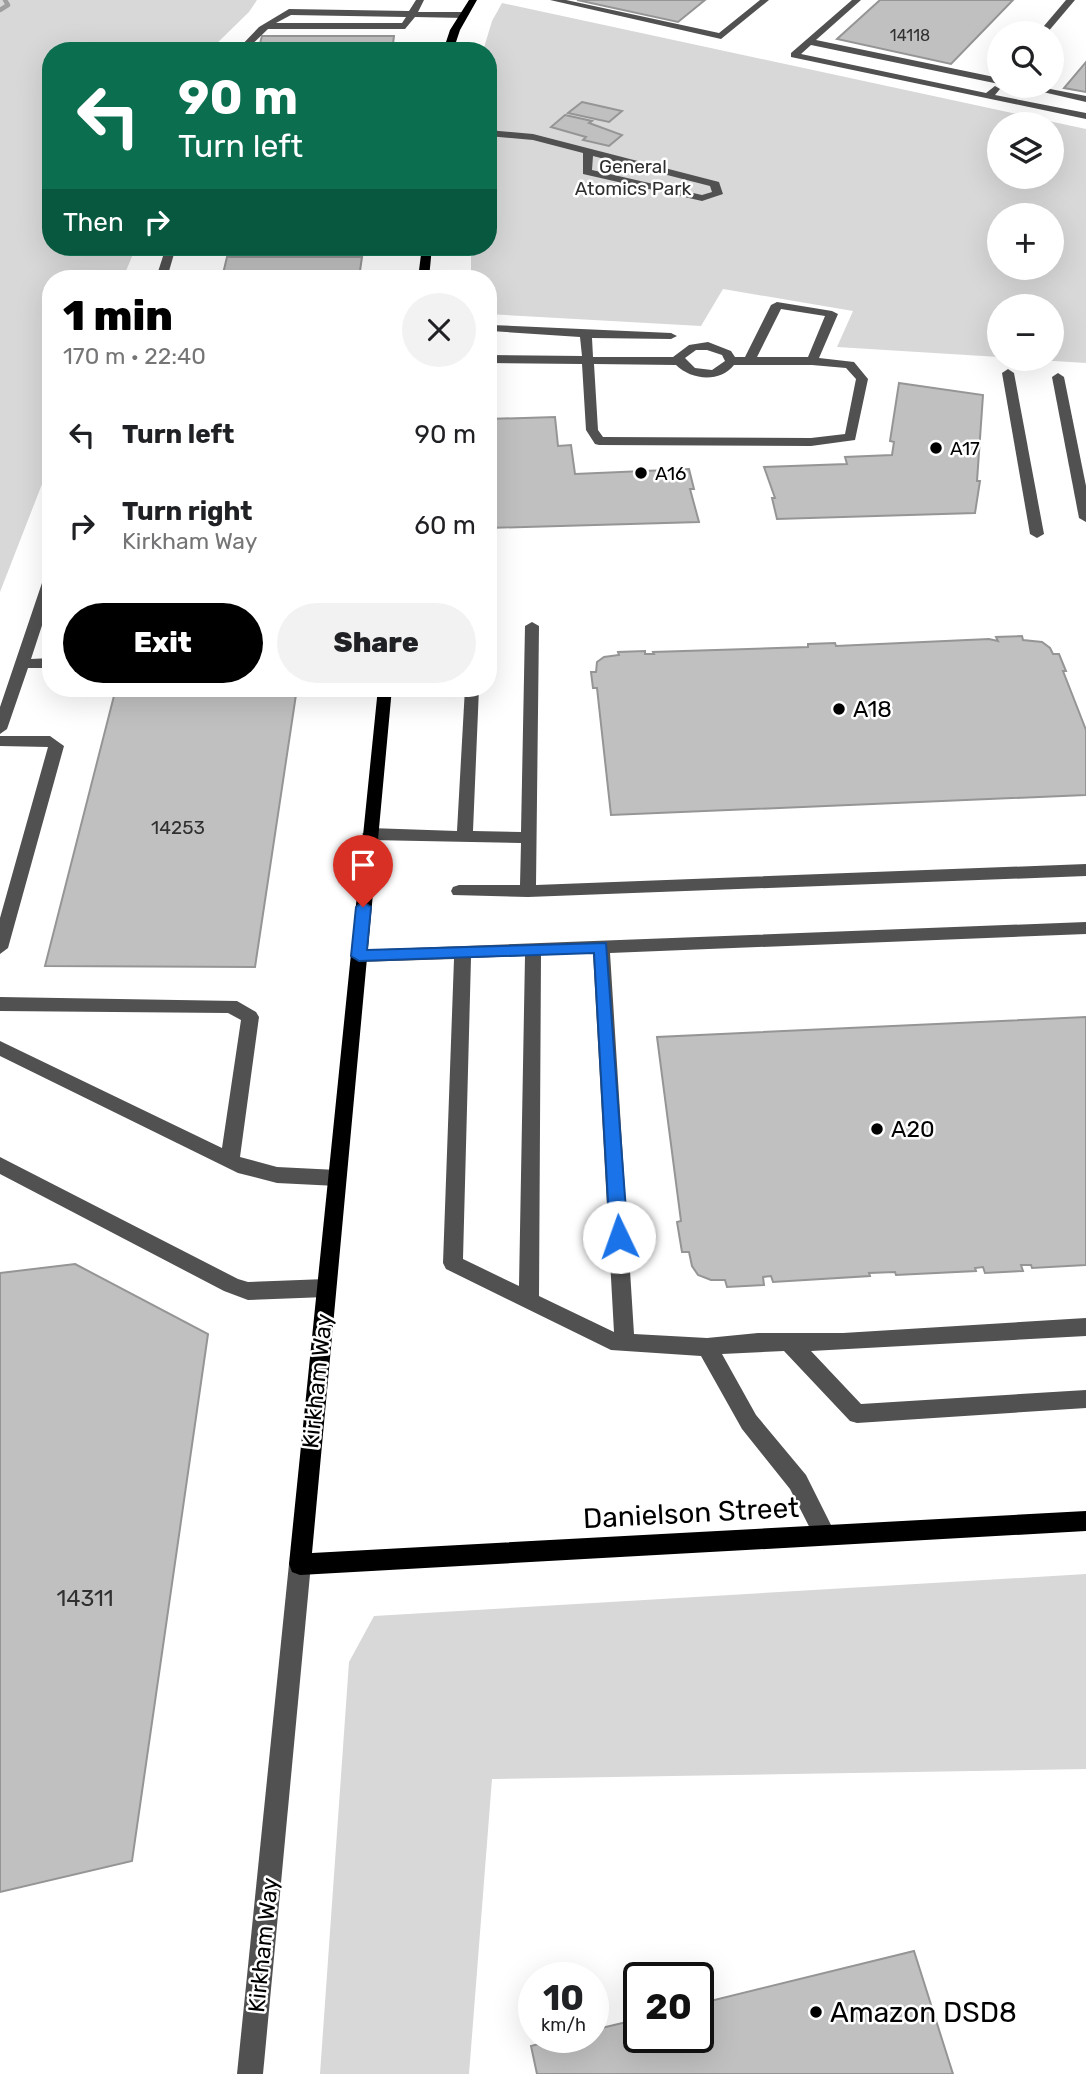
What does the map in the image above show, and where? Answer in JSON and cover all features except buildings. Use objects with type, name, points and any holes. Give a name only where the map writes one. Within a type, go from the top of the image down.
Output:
[{"type":"main road","points":[[452,42],[473,0]]},
{"type":"main road","name":"Kirkham Way","points":[[300,1564],[384,697]]},
{"type":"main road","name":"Danielson Street","points":[[300,1564],[1086,1521]]},
{"type":"street","points":[[247,42],[289,0]]},
{"type":"street","points":[[264,26],[405,26],[420,0]]},
{"type":"street","points":[[554,0],[721,36],[765,0]]},
{"type":"street","points":[[857,0],[794,55],[987,96]]},
{"type":"street","points":[[1053,21],[1071,0]]},
{"type":"street","points":[[264,26],[289,12],[464,15]]},
{"type":"street","points":[[810,42],[987,79]]},
{"type":"street","points":[[1064,95],[1086,99]]},
{"type":"street","points":[[998,98],[1086,116]]},
{"type":"street","points":[[497,134],[533,137],[715,184],[718,194],[702,198],[587,172]]},
{"type":"street","points":[[587,151],[588,186]]},
{"type":"street","points":[[749,361],[777,305],[832,314],[813,361]]},
{"type":"street","points":[[497,328],[671,336]]},
{"type":"street","points":[[586,334],[593,430],[598,441],[811,442],[851,437],[862,379],[850,365],[813,361],[731,361],[718,372],[702,373],[687,369],[679,357],[687,350],[701,346],[723,350],[731,361]]},
{"type":"street","points":[[497,359],[680,361]]},
{"type":"street","points":[[1008,373],[1037,534]]},
{"type":"street","points":[[1058,377],[1086,518]]},
{"type":"street","points":[[0,729],[42,604]]},
{"type":"street","points":[[528,891],[532,626]]},
{"type":"street","points":[[22,664],[42,663]]},
{"type":"street","points":[[465,836],[471,697]]},
{"type":"street","points":[[0,741],[50,741],[57,746],[0,948]]},
{"type":"street","points":[[370,834],[529,838]]},
{"type":"street","points":[[459,891],[528,891],[1086,870]]},
{"type":"street","points":[[359,956],[1086,928]]},
{"type":"street","points":[[601,947],[625,1342]]},
{"type":"street","points":[[529,1301],[533,949]]},
{"type":"street","points":[[463,952],[453,1263],[611,1342],[707,1347],[843,1342],[1086,1326]]},
{"type":"street","points":[[0,1004],[231,1006],[250,1017],[230,1160]]},
{"type":"street","points":[[0,1048],[245,1168],[277,1175],[337,1178]]},
{"type":"street","points":[[0,1165],[231,1285],[248,1291],[326,1288]]},
{"type":"street","points":[[789,1342],[857,1413],[1086,1399]]},
{"type":"street","points":[[707,1347],[748,1422],[798,1482],[825,1535]]},
{"type":"street","name":"Kirkham Way","points":[[250,2074],[300,1564]]},
{"type":"green space","points":[[0,0],[257,0],[249,12],[218,42],[42,42],[42,256],[132,256],[126,270],[42,270],[42,484],[0,592]]},
{"type":"green space","name":"General Atomics Park","points":[[502,3],[1007,112],[987,112],[987,189],[1064,189],[1064,124],[1086,129],[1086,363],[1064,362],[1064,294],[987,294],[987,356],[837,347],[853,311],[723,289],[701,326],[497,315],[497,270],[471,270],[471,256],[497,256],[497,42],[486,42],[492,21]]},
{"type":"green space","points":[[1086,1574],[1086,1769],[492,1779],[469,2074],[320,2074],[349,1662],[374,1616]]},
{"type":"waterway","points":[[0,10],[8,5],[5,0]]},
{"type":"place","name":"A17","points":[[936,448]]},
{"type":"place","name":"A16","points":[[641,473]]},
{"type":"place","name":"A18","points":[[839,709]]},
{"type":"place","name":"A20","points":[[877,1129]]},
{"type":"place","name":"Amazon DSD8","points":[[816,2012]]},
{"type":"route","points":[[363,907],[359,956],[601,947],[619,1237]]}]
